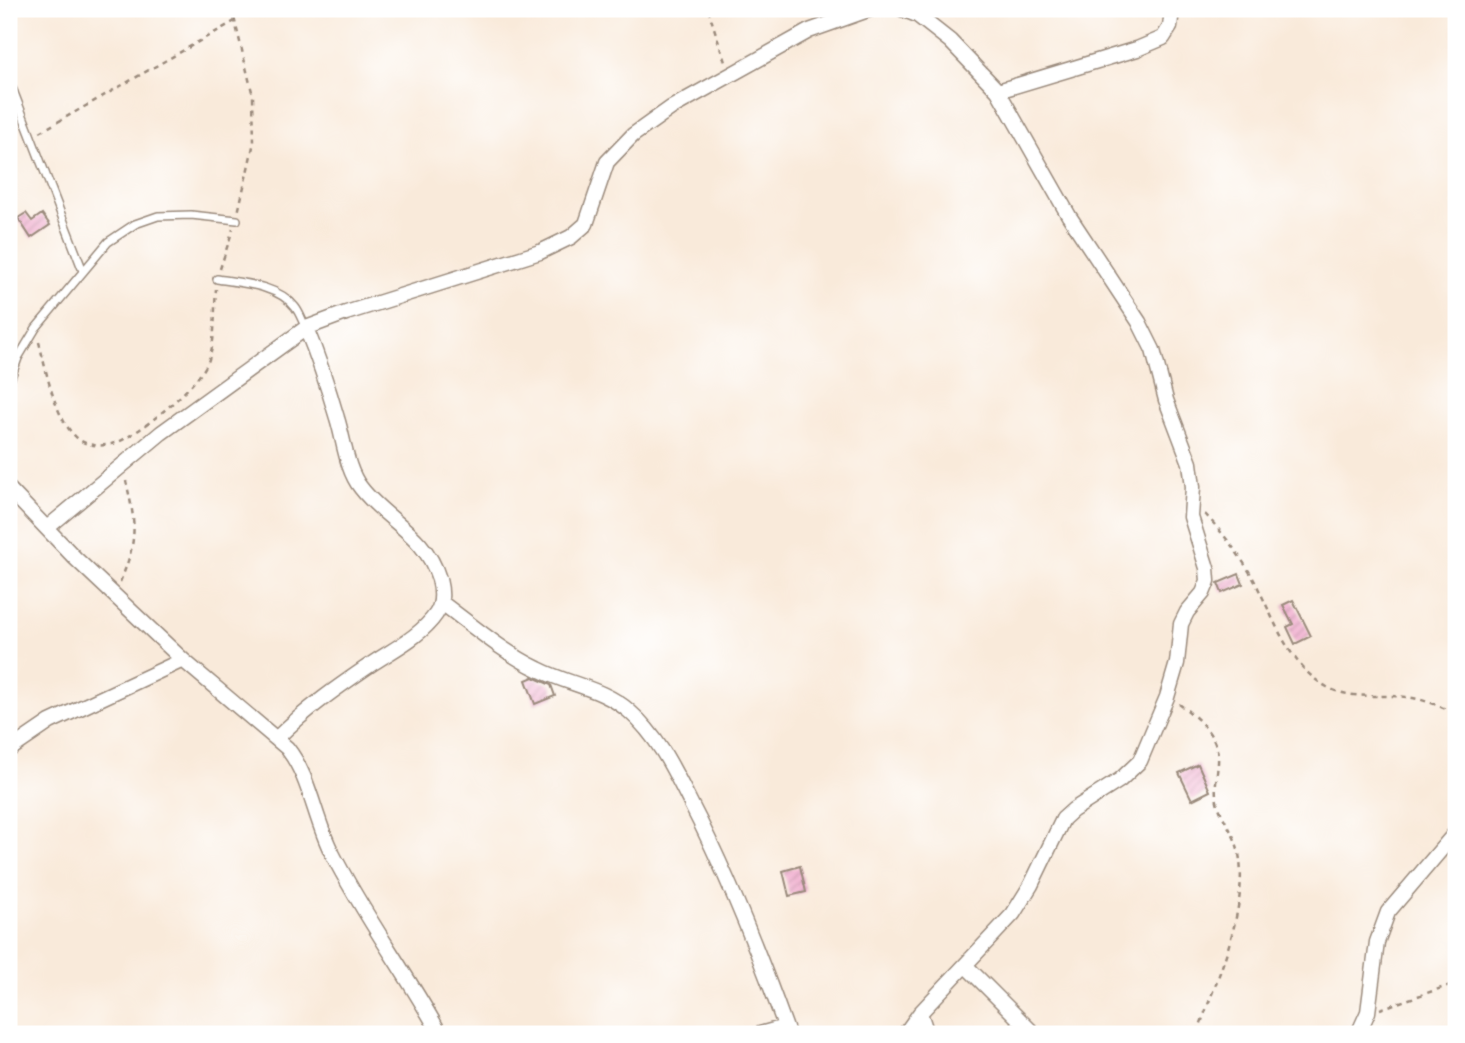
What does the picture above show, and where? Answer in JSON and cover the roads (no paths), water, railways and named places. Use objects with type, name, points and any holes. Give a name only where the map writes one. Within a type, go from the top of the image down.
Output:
[{"type":"street","points":[[47,527],[196,406],[306,328],[540,252],[571,237],[586,224],[607,162],[633,135],[671,108],[809,32],[871,9]]},
{"type":"street","points":[[902,9],[917,12],[950,41],[998,91],[1069,216],[1139,322],[1153,350],[1166,400],[1190,463],[1193,475],[1191,517],[1207,568],[1208,581],[1203,593],[1181,624],[1177,663],[1167,696],[1140,761],[1120,780],[1063,819],[1031,886],[1013,914],[920,1013],[905,1034]]},
{"type":"street","points":[[998,91],[1137,49],[1164,38],[1170,27],[1172,9]]},
{"type":"street","points":[[277,738],[336,688],[416,634],[431,621],[442,603],[441,585],[435,567],[422,545],[360,487],[352,471],[333,403],[306,328]]},
{"type":"street","points":[[9,489],[75,558],[183,660],[277,738],[297,760],[330,848],[359,904],[440,1034]]},
{"type":"street","points":[[442,603],[506,651],[539,670],[604,694],[628,710],[651,733],[704,829],[744,920],[786,1031],[760,1034]]},
{"type":"street","points":[[9,750],[62,716],[183,660]]},
{"type":"street","points":[[1358,1034],[1368,1012],[1377,942],[1388,912],[1456,832]]},
{"type":"street","points":[[966,967],[1034,1034]]},
{"type":"street","points":[[920,1013],[927,1034]]},
{"type":"lane","points":[[13,90],[83,271]]},
{"type":"lane","points":[[9,383],[18,358],[36,328],[108,242],[135,224],[158,216],[191,215],[237,220]]},
{"type":"lane","points":[[217,279],[256,286],[283,295],[295,307],[306,328]]}]
